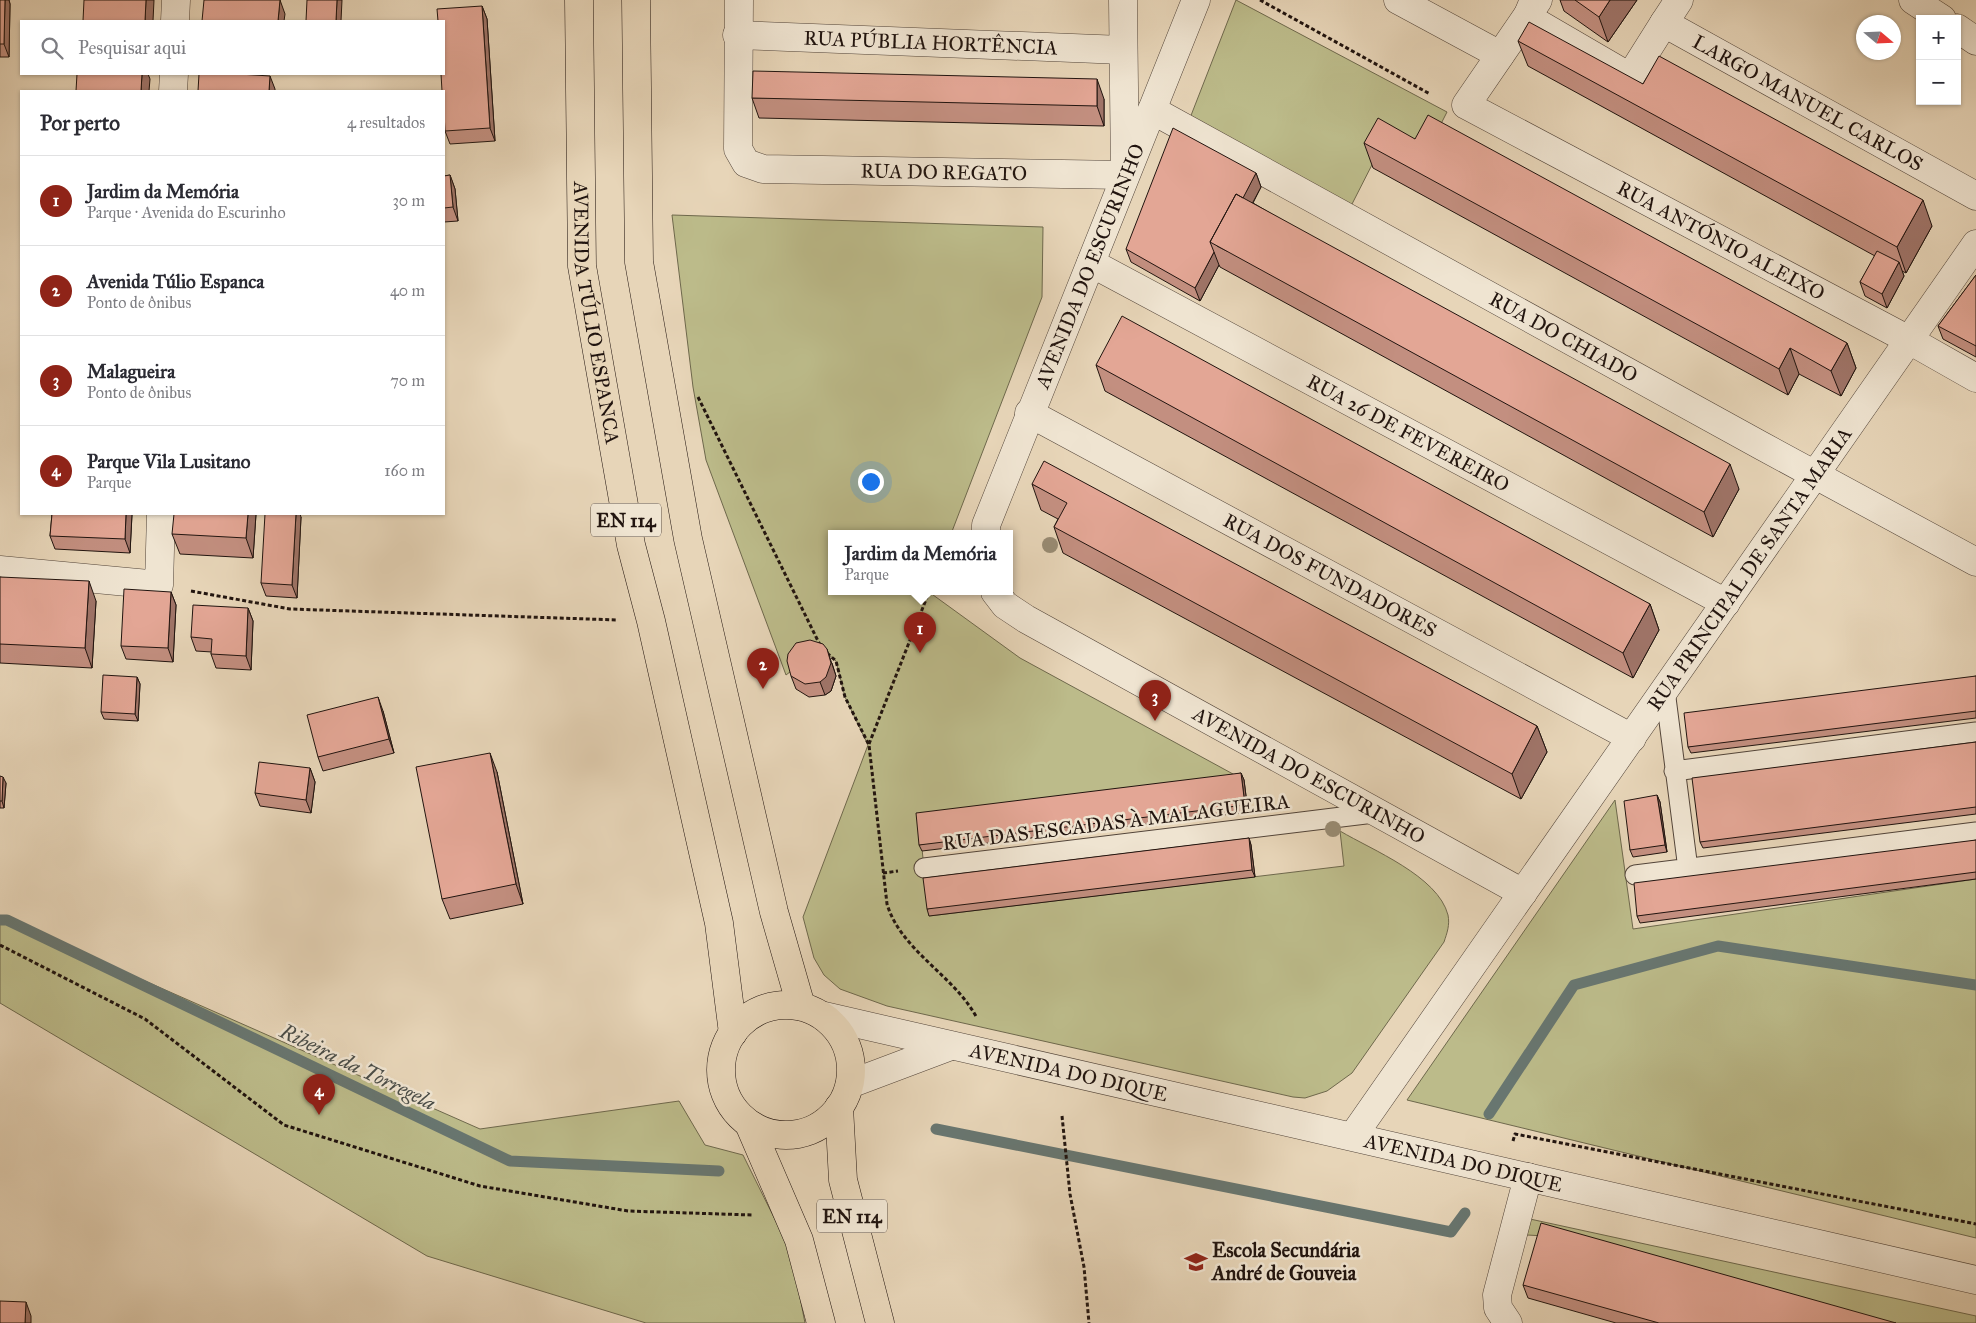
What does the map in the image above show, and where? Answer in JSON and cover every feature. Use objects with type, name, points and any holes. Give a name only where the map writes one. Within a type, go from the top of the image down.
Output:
[{"type":"main road","name":"AVENIDA TÚLIO ESPANCA","points":[[579,0],[582,266],[631,546],[651,621],[719,923],[733,1033]]},
{"type":"main road","name":"EN 114","points":[[636,0],[639,262],[688,539],[774,912],[812,1011]]},
{"type":"main road","points":[[782,1005],[812,1011],[838,1030],[847,1046],[851,1065],[845,1095],[826,1122],[808,1131],[787,1135],[774,1133],[749,1124],[735,1109],[728,1097],[721,1071],[724,1051],[733,1033],[746,1019],[763,1009],[782,1005]]},
{"type":"main road","name":"EN 114","points":[[845,1095],[843,1180],[880,1323]]},
{"type":"main road","name":"EN 114","points":[[749,1124],[802,1249],[821,1323]]},
{"type":"street","points":[[175,20],[176,0]]},
{"type":"street","points":[[738,35],[739,0]]},
{"type":"street","points":[[1123,0],[1125,176]]},
{"type":"street","name":"AVENIDA DO ESCURINHO","points":[[986,530],[986,525],[1029,413],[1196,0]]},
{"type":"street","points":[[1398,0],[1500,55],[1533,5],[1630,77],[1680,0]]},
{"type":"street","points":[[1914,0],[1936,15]]},
{"type":"street","name":"LARGO MANUEL CARLOS","points":[[1664,23],[1976,196]]},
{"type":"street","name":"RUA PÚBLIA HORTÊNCIA","points":[[738,35],[1123,50]]},
{"type":"street","name":"RUA DO REGATO","points":[[738,35],[738,149],[746,163],[763,169],[1125,176]]},
{"type":"street","name":"RUA ANTÓNIO ALEIXO","points":[[1500,55],[1466,105],[1909,340],[1976,378]]},
{"type":"street","points":[[173,90],[174,75]]},
{"type":"street","name":"RUA DO CHIADO","points":[[1152,110],[1976,562]]},
{"type":"street","name":"RUA PRINCIPAL DE SANTA MARIA","points":[[1353,1136],[1976,244]]},
{"type":"street","name":"RUA 26 DE FEVEREIRO","points":[[1091,262],[1726,603]]},
{"type":"street","name":"RUA DOS FUNDADORES","points":[[1029,413],[1632,738]]},
{"type":"street","points":[[0,570],[159,585],[161,515]]},
{"type":"street","name":"AVENIDA DO ESCURINHO","points":[[998,595],[1005,605],[1026,619],[1374,813],[1523,893]]},
{"type":"street","name":"AVENIDA DO DIQUE","points":[[812,1011],[951,1046],[1353,1136],[1505,1173],[1528,1176],[1976,1280]]},
{"type":"street","name":"AVENIDA DO DIQUE","points":[[845,1095],[951,1046]]},
{"type":"street","points":[[1508,1323],[1498,1308],[1497,1294],[1528,1176]]},
{"type":"lane","points":[[1665,690],[1688,869]]},
{"type":"lane","points":[[1674,771],[1976,732]]},
{"type":"lane","name":"RUA DAS ESCADAS À MALAGUEIRA","points":[[924,868],[1374,813]]},
{"type":"lane","points":[[1634,875],[1976,832]]},
{"type":"path","points":[[1260,0],[1430,94]]},
{"type":"path","points":[[697,396],[821,648],[836,661],[844,697],[868,745],[887,904],[891,919],[913,946],[962,997],[973,1012],[979,1025]]},
{"type":"path","points":[[159,585],[290,609],[651,621]]},
{"type":"path","points":[[868,745],[928,595]]},
{"type":"path","points":[[0,945],[145,1019],[284,1125],[480,1186],[628,1211],[789,1216]]},
{"type":"path","points":[[1062,1116],[1070,1194],[1084,1267],[1089,1323]]},
{"type":"path","points":[[1515,1134],[1976,1224]]},
{"type":"shaded area","points":[[1236,0],[1447,112],[1418,169],[1380,149],[1350,208],[1190,118]]},
{"type":"shaded area","points":[[672,215],[1043,227],[1042,297],[953,530],[828,530],[828,595],[933,595],[1020,658],[1244,780],[919,820],[929,916],[1344,866],[1340,831],[1418,876],[1442,901],[1449,919],[1444,942],[1352,1073],[1327,1091],[1305,1098],[1293,1097],[887,1006],[840,989],[824,975],[814,958],[803,917],[868,745],[845,697],[836,661],[821,648],[786,675],[706,460],[693,387]]},
{"type":"shaded area","points":[[1615,800],[1633,929],[1976,879],[1976,1238],[1407,1100]]},
{"type":"shaded area","points":[[0,919],[7,920],[480,1129],[679,1101],[705,1145],[743,1155],[791,1252],[805,1323],[646,1323],[427,1256],[0,1003]]},
{"type":"shaded area","points":[[1530,1219],[1976,1316],[1976,1323],[1853,1323],[1546,1236],[1527,1235]]},
{"type":"building","points":[[0,0],[5,0],[4,44],[0,44]]},
{"type":"building","points":[[84,0],[146,0],[145,20],[83,20]]},
{"type":"building","points":[[204,0],[280,0],[278,20],[202,20]]},
{"type":"building","points":[[307,0],[337,0],[336,20],[306,20]]},
{"type":"building","points":[[1575,0],[1610,0],[1599,17]]},
{"type":"building","points":[[482,6],[490,128],[445,131],[445,90],[442,90],[441,75],[445,75],[445,20],[438,20],[437,9]]},
{"type":"building","points":[[1529,22],[1643,84],[1659,56],[1923,200],[1897,247],[1518,41]]},
{"type":"building","points":[[753,71],[1097,79],[1097,106],[752,98]]},
{"type":"building","points":[[77,75],[142,75],[141,90],[76,90]]},
{"type":"building","points":[[199,75],[270,76],[269,90],[198,90]]},
{"type":"building","points":[[1428,115],[1847,343],[1831,371],[1790,348],[1779,369],[1364,143],[1378,118],[1415,139]]},
{"type":"building","points":[[1173,128],[1256,173],[1243,198],[1236,194],[1210,242],[1214,252],[1195,288],[1126,249]]},
{"type":"building","points":[[450,175],[453,207],[445,208],[445,176]]},
{"type":"building","points":[[1236,194],[1730,464],[1704,512],[1210,242]]},
{"type":"building","points":[[1877,251],[1899,262],[1882,294],[1860,282]]},
{"type":"building","points":[[1976,275],[1976,346],[1938,326]]},
{"type":"building","points":[[1122,316],[1650,604],[1623,653],[1096,365]]},
{"type":"building","points":[[1044,461],[1537,726],[1512,774],[1054,527],[1067,503],[1032,484]]},
{"type":"building","points":[[52,515],[126,515],[125,539],[50,536]]},
{"type":"building","points":[[174,515],[248,515],[246,538],[172,534]]},
{"type":"building","points":[[265,515],[296,515],[292,585],[261,583]]},
{"type":"building","points":[[0,577],[89,581],[85,648],[0,644]]},
{"type":"building","points":[[124,589],[171,592],[168,648],[121,646]]},
{"type":"building","points":[[193,605],[248,608],[246,656],[211,654],[212,639],[191,637]]},
{"type":"building","points":[[810,640],[823,644],[827,649],[831,663],[826,677],[820,682],[805,684],[791,676],[787,661],[788,654],[796,643]]},
{"type":"building","points":[[103,675],[137,677],[135,714],[101,712]]},
{"type":"building","points":[[1976,676],[1976,711],[1688,747],[1684,713]]},
{"type":"building","points":[[378,697],[389,739],[318,757],[307,715]]},
{"type":"building","points":[[1976,742],[1976,807],[1700,842],[1692,778]]},
{"type":"building","points":[[490,753],[516,884],[442,899],[416,767]]},
{"type":"building","points":[[259,762],[310,768],[306,800],[255,793]]},
{"type":"building","points":[[1241,773],[1245,805],[919,845],[916,813]]},
{"type":"building","points":[[0,776],[3,777],[2,801],[0,801]]},
{"type":"building","points":[[1657,795],[1665,845],[1630,850],[1624,801]]},
{"type":"building","points":[[1249,838],[1252,870],[927,909],[923,878]]},
{"type":"building","points":[[1976,840],[1976,872],[1637,916],[1634,883]]},
{"type":"building","points":[[1541,1223],[1896,1323],[1659,1323],[1523,1285]]},
{"type":"building","points":[[0,1301],[26,1302],[25,1323],[0,1323]]},
{"type":"waterway","name":"Ribeira da Torregela","points":[[0,920],[7,920],[510,1161],[719,1171]]},
{"type":"waterway","points":[[1489,1114],[1574,985],[1718,946],[1976,985]]},
{"type":"waterway","points":[[936,1129],[1451,1232],[1465,1213]]},
{"type":"place","name":"Jardim da Memória","points":[[920,653]]},
{"type":"place","name":"Avenida Túlio Espanca","points":[[763,689]]},
{"type":"place","name":"Malagueira","points":[[1155,721]]},
{"type":"place","name":"Parque Vila Lusitano","points":[[319,1115]]},
{"type":"place","name":"Escola Secundária André de Gouveia","points":[[1196,1262]]}]
